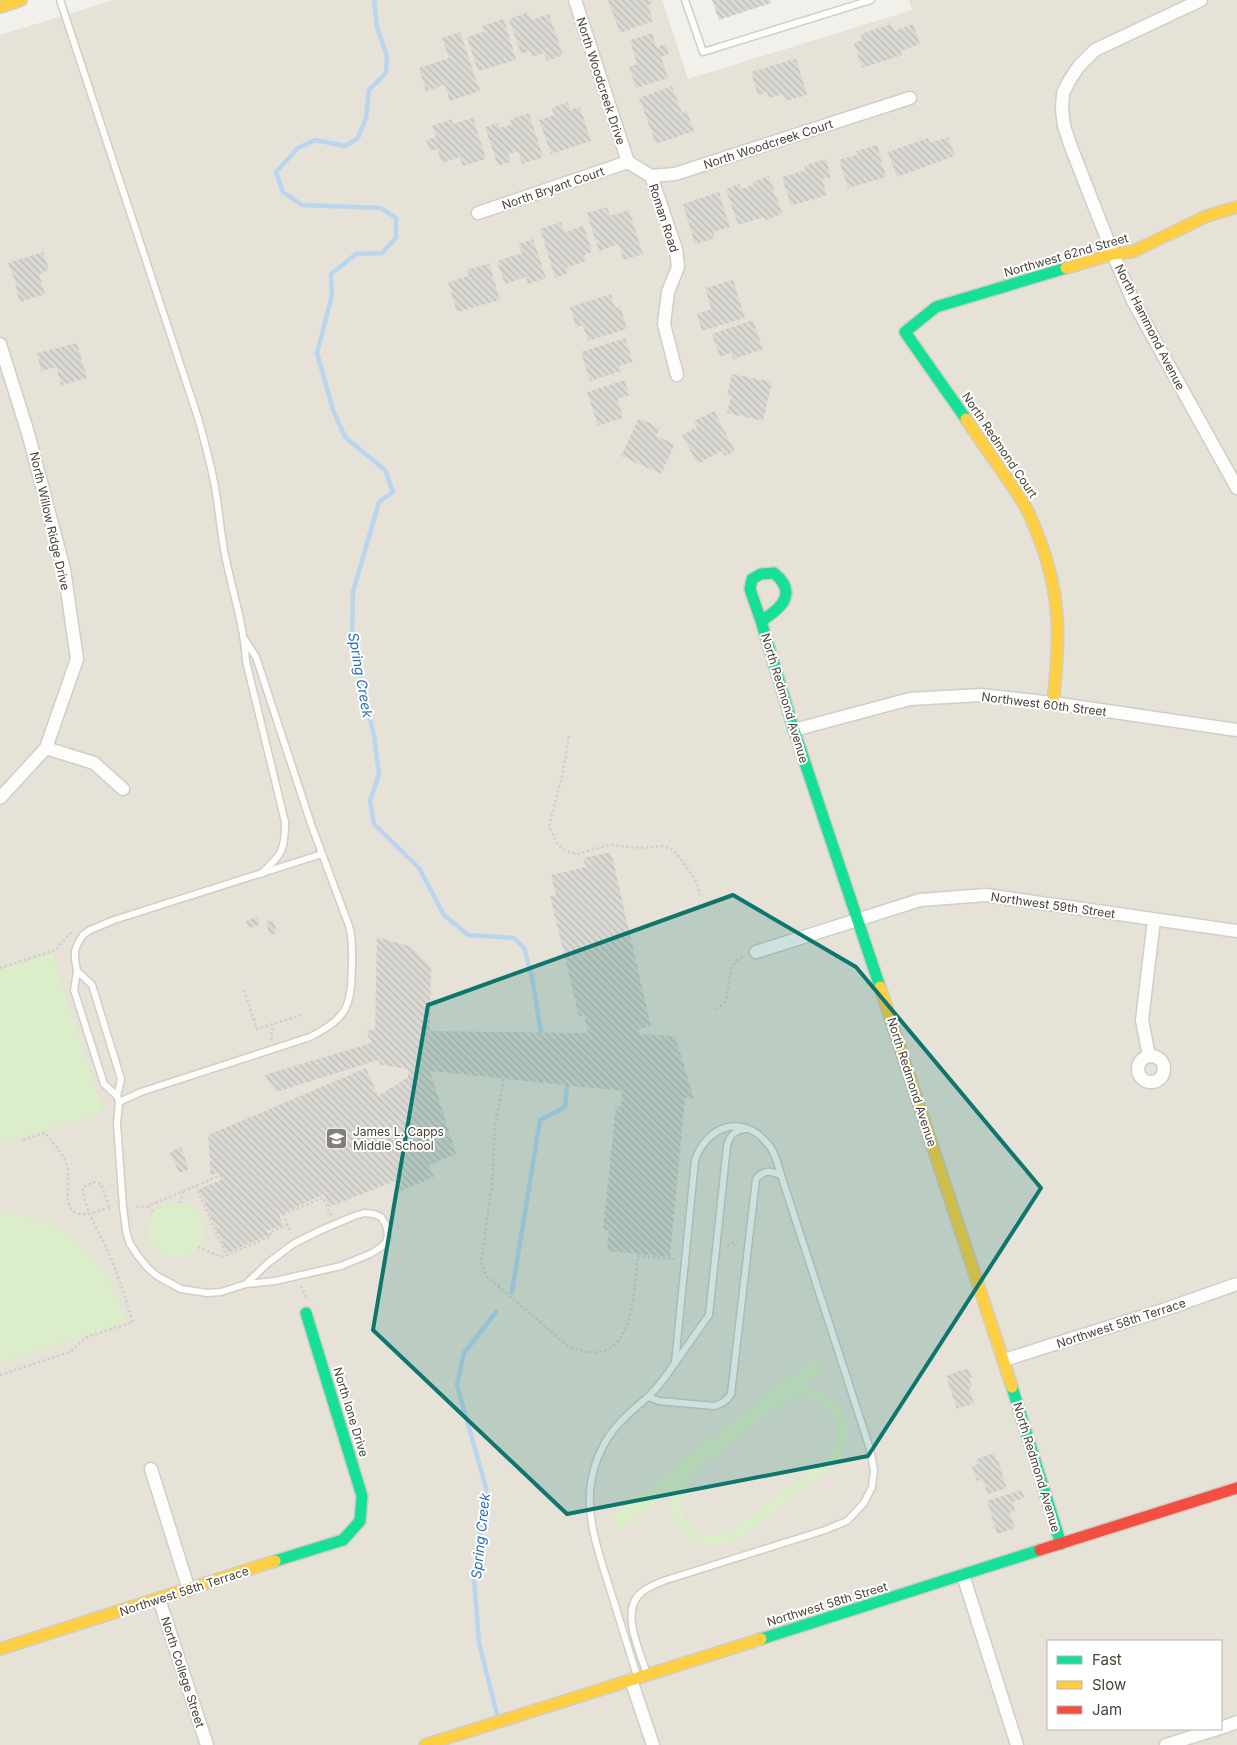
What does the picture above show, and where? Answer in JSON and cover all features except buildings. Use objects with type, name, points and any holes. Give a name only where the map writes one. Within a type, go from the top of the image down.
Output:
[{"type":"street","points":[[0,7],[21,0]]},
{"type":"street","name":"North Woodcreek Drive","points":[[575,0],[628,162]]},
{"type":"street","name":"North Hammond Avenue","points":[[1201,0],[1095,50],[1079,66],[1068,81],[1063,93],[1062,109],[1064,126],[1113,254],[1134,301],[1237,488]]},
{"type":"street","name":"North Woodcreek Court","points":[[650,176],[675,174],[910,98]]},
{"type":"street","points":[[628,162],[650,176]]},
{"type":"street","name":"North Bryant Court","points":[[478,214],[628,162]]},
{"type":"street","name":"Roman Road","points":[[650,176],[676,249],[678,267],[668,292],[664,324],[677,375]]},
{"type":"street","name":"Northwest 62nd Street","points":[[905,332],[936,308],[1113,254],[1132,252],[1208,216],[1237,206]]},
{"type":"street","name":"North Redmond Court","points":[[905,332],[1023,502],[1036,528],[1047,558],[1054,586],[1058,618],[1058,651],[1053,703]]},
{"type":"street","name":"North Willow Ridge Drive","points":[[0,344],[28,433],[64,569],[77,659],[46,748],[0,798]]},
{"type":"street","name":"North Redmond Avenue","points":[[760,621],[794,730],[1004,1360],[1061,1544]]},
{"type":"street","name":"Northwest 60th Street","points":[[794,730],[910,699],[981,695],[1053,703],[1237,730]]},
{"type":"street","points":[[46,748],[94,763],[123,789]]},
{"type":"street","name":"Northwest 59th Street","points":[[756,952],[920,900],[986,894],[1237,931]]},
{"type":"street","points":[[1149,1056],[1142,1020],[1154,920]]},
{"type":"street","name":"Northwest 58th Terrace","points":[[1004,1360],[1163,1310],[1237,1284]]},
{"type":"street","name":"North Ione Drive","points":[[306,1312],[362,1496],[360,1521]]},
{"type":"street","points":[[150,1469],[189,1590]]},
{"type":"street","name":"Northwest 58th Street","points":[[426,1745],[1237,1488]]},
{"type":"street","name":"Northwest 58th Terrace","points":[[0,1649],[343,1540],[360,1521]]},
{"type":"street","points":[[963,1575],[1017,1745]]},
{"type":"street","name":"North College Street","points":[[159,1599],[207,1745]]},
{"type":"street","points":[[639,1678],[653,1745]]},
{"type":"street","points":[[1222,1728],[1237,1722]]},
{"type":"street","points":[[1166,1745],[1214,1730]]},
{"type":"lane","points":[[60,0],[198,418],[214,484],[224,550],[245,639],[246,661],[285,822],[285,842],[277,858],[261,874]]},
{"type":"lane","points":[[685,0],[703,52],[871,0]]},
{"type":"lane","points":[[118,1099],[310,1037],[325,1030],[337,1020],[346,1010],[350,999],[352,987],[351,934],[256,657],[245,639]]},
{"type":"lane","points":[[118,1099],[104,1084],[74,990],[77,970],[75,951],[83,935],[98,926],[114,920],[322,854]]},
{"type":"lane","points":[[77,970],[92,985],[121,1079],[117,1124],[124,1218],[130,1244],[148,1268],[157,1276],[181,1289],[195,1292],[221,1292],[246,1284],[275,1281],[341,1266],[370,1254],[386,1242],[388,1235],[386,1225],[381,1218],[374,1214],[359,1214],[334,1224],[294,1244],[268,1263],[246,1284]]},
{"type":"lane","points":[[639,1678],[631,1618],[633,1603],[640,1592],[663,1581],[825,1530],[847,1521],[864,1503],[872,1486],[874,1470],[870,1449],[781,1175],[769,1144],[750,1129],[740,1126],[730,1126],[720,1130],[704,1141],[698,1150],[695,1160],[675,1363]]},
{"type":"lane","points":[[639,1678],[592,1532],[590,1492],[597,1462],[609,1436],[628,1413],[658,1387],[709,1315],[728,1140],[736,1132],[750,1129]]},
{"type":"lane","points":[[648,1397],[659,1401],[714,1406],[728,1399],[731,1394],[756,1179],[764,1172],[770,1171],[781,1175]]},
{"type":"path","points":[[569,736],[563,772],[549,826],[558,844],[566,851],[577,854],[610,845],[640,848],[662,846],[668,848],[673,850],[682,859],[696,881],[700,895]]},
{"type":"path","points":[[0,968],[56,950],[68,934],[72,932],[83,935]]},
{"type":"path","points":[[716,1009],[724,1004],[726,1000],[731,967],[734,961],[756,952]]},
{"type":"path","points":[[244,990],[257,1029],[304,1014]]},
{"type":"path","points":[[271,1041],[273,1024]]},
{"type":"path","points":[[504,1079],[494,1125],[492,1184],[481,1262],[486,1276],[568,1346],[590,1353],[612,1346],[626,1330],[632,1309],[638,1256],[676,1260]]},
{"type":"path","points":[[23,1140],[45,1133],[60,1152],[68,1166],[70,1180],[67,1198],[69,1206],[77,1214],[114,1208]]},
{"type":"path","points":[[136,1207],[148,1206],[219,1176]]},
{"type":"path","points":[[0,1375],[70,1352],[87,1337],[133,1322],[116,1271],[90,1212],[83,1188],[93,1182],[101,1184],[110,1208]]},
{"type":"path","points":[[196,1186],[226,1255]]},
{"type":"path","points":[[179,1203],[184,1190]]},
{"type":"path","points":[[291,1233],[283,1214],[323,1198],[334,1224]]},
{"type":"path","points":[[148,1206],[154,1213]]},
{"type":"path","points":[[198,1247],[222,1257],[271,1236],[270,1232],[287,1225]]},
{"type":"highlighted area","points":[[733,895],[856,967],[1041,1188],[868,1456],[567,1514],[373,1330],[428,1005]]},
{"type":"shaded area","points":[[114,0],[662,0],[688,79],[912,10],[909,0],[1237,0],[1237,1745],[0,1745],[0,35]]},
{"type":"green space","points":[[52,953],[103,1112],[0,1144],[0,969]]},
{"type":"green space","points":[[171,1202],[181,1202],[196,1210],[202,1219],[204,1230],[202,1241],[196,1250],[181,1258],[171,1258],[160,1253],[153,1246],[148,1235],[148,1225],[153,1214],[160,1207]]},
{"type":"green space","points":[[0,1213],[46,1223],[65,1233],[82,1246],[96,1261],[108,1279],[127,1322],[0,1364]]},
{"type":"green space","points":[[815,1358],[824,1370],[804,1386],[827,1394],[840,1407],[845,1417],[847,1428],[844,1448],[831,1468],[743,1536],[729,1543],[715,1546],[702,1545],[691,1539],[681,1531],[675,1520],[671,1506],[670,1491],[620,1530],[610,1518]],"holes":[[[798,1397],[810,1398],[821,1402],[829,1409],[834,1418],[836,1438],[832,1449],[825,1459],[730,1532],[715,1535],[702,1533],[692,1527],[684,1518],[680,1506],[681,1494],[686,1482],[696,1470],[782,1403]]]},
{"type":"waterway","name":"Spring Creek","points":[[374,0],[377,27],[387,56],[386,73],[369,90],[366,118],[358,138],[345,146],[315,140],[298,148],[276,172],[283,192],[302,205],[381,208],[396,218],[396,238],[382,253],[356,254],[331,274],[332,295],[317,353],[333,410],[345,437],[385,470],[393,492],[379,502],[353,592],[352,637],[374,736],[379,774],[370,801],[374,824],[419,868],[444,915],[468,935],[514,938],[524,948],[532,977],[541,1032]]},
{"type":"waterway","name":"Spring Creek","points":[[512,1292],[540,1120],[565,1107],[567,1086]]},
{"type":"waterway","name":"Spring Creek","points":[[496,1312],[464,1353],[457,1385],[486,1488],[474,1579],[479,1643],[497,1714]]},
{"type":"traffic: fast","points":[[966,419],[905,332],[936,307],[1066,268]]},
{"type":"traffic: fast","points":[[761,621],[750,589],[752,579],[761,574],[774,573],[781,580],[786,594],[781,605],[761,621],[794,730],[880,987]]},
{"type":"traffic: fast","points":[[275,1561],[343,1540],[360,1521],[362,1496],[306,1313]]},
{"type":"traffic: fast","points":[[1012,1387],[1061,1544]]},
{"type":"traffic: fast","points":[[761,1639],[1040,1550]]},
{"type":"traffic: slow","points":[[0,7],[21,0]]},
{"type":"traffic: slow","points":[[1066,268],[1113,254],[1132,252],[1207,216],[1237,207]]},
{"type":"traffic: slow","points":[[966,419],[1029,513],[1046,557],[1055,598],[1058,638],[1053,703]]},
{"type":"traffic: slow","points":[[880,987],[1012,1387]]},
{"type":"traffic: slow","points":[[0,1649],[275,1561]]},
{"type":"traffic: slow","points":[[425,1745],[761,1639]]},
{"type":"traffic: jam","points":[[1040,1550],[1237,1488]]},
{"type":"place","name":"James L. Capps Middle School","points":[[337,1138]]}]
